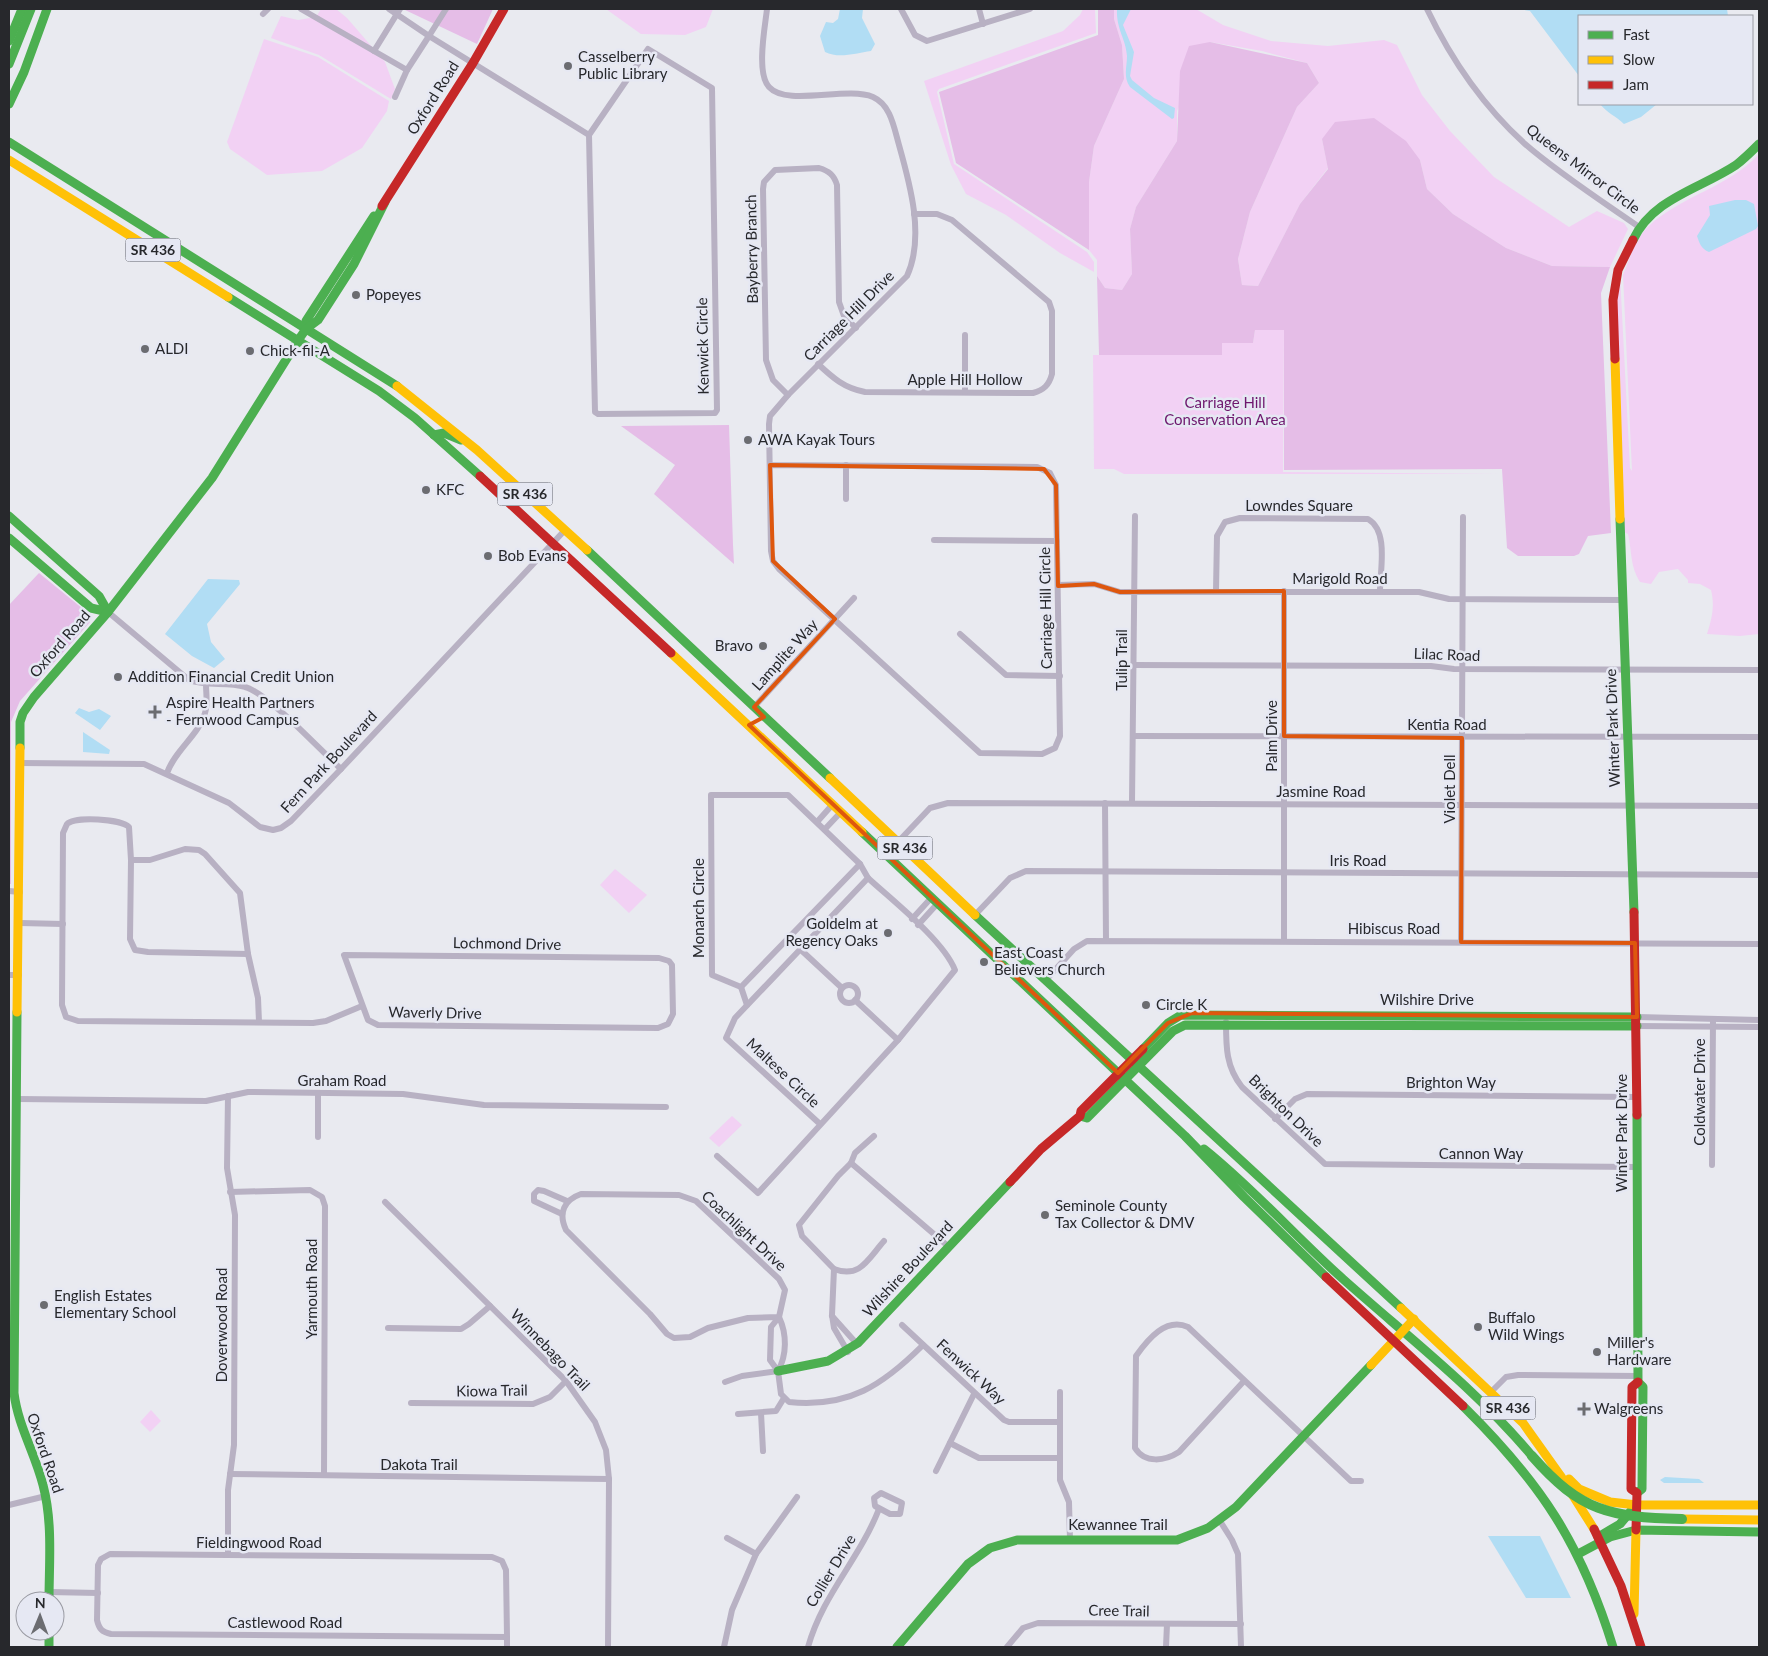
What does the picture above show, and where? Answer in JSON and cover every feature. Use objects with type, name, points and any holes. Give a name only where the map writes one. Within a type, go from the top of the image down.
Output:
[{"type":"main road","points":[[9,41],[22,9]]},
{"type":"main road","points":[[9,64],[31,9]]},
{"type":"main road","points":[[9,104],[24,73],[47,9]]},
{"type":"main road","name":"Oxford Road","points":[[49,1591],[46,1496],[38,1470],[20,1428],[15,1407],[13,1159],[18,1099],[13,1053],[14,975],[20,923],[19,734],[23,713],[34,697],[108,612],[212,478],[306,328],[318,320],[354,264],[385,202],[473,63],[504,9]]},
{"type":"main road","points":[[9,88],[24,73]]},
{"type":"main road","name":"SR 436","points":[[9,142],[394,384],[442,419],[565,530],[1045,981],[1301,1213],[1522,1423],[1552,1460],[1600,1540],[1634,1617],[1641,1647]]},
{"type":"main road","name":"Winter Park Drive","points":[[1634,1617],[1637,1493],[1631,1489],[1631,1438],[1632,1387],[1638,1379],[1637,1022],[1613,300],[1618,270],[1639,227],[1675,196],[1736,165],[1759,144]]},
{"type":"main road","name":"SR 436","points":[[9,160],[355,374],[415,418],[553,542],[1122,1076],[1185,1136],[1277,1232],[1394,1340],[1495,1438],[1533,1482],[1552,1509],[1576,1552],[1613,1647]]},
{"type":"main road","points":[[415,418],[429,421],[442,419]]},
{"type":"main road","points":[[434,435],[444,433],[469,443]]},
{"type":"main road","points":[[9,516],[99,596],[108,612]]},
{"type":"main road","points":[[9,538],[91,608],[108,612]]},
{"type":"main road","points":[[40,565],[50,552]]},
{"type":"main road","points":[[725,704],[736,707],[754,707]]},
{"type":"main road","points":[[749,725],[760,722],[773,725]]},
{"type":"main road","points":[[935,900],[958,913],[975,916]]},
{"type":"main road","points":[[968,931],[980,928],[1002,940]]},
{"type":"main road","name":"Wilshire Drive","points":[[1122,1076],[1170,1027],[1226,1019],[1637,1022]]},
{"type":"main road","name":"Wilshire Boulevard","points":[[778,1370],[820,1365],[848,1352],[1041,1150],[1080,1116],[1086,1118],[1122,1076]]},
{"type":"main road","points":[[1185,1136],[1232,1171],[1304,1242],[1476,1396],[1519,1440],[1549,1477],[1590,1508],[1622,1517],[1759,1520]]},
{"type":"main road","name":"Kewannee Trail","points":[[897,1647],[978,1554],[990,1548],[1017,1540],[1177,1540],[1202,1532],[1220,1522],[1414,1320]]},
{"type":"main road","points":[[1552,1460],[1579,1489],[1594,1497],[1610,1502],[1637,1505],[1759,1505]]},
{"type":"main road","points":[[1600,1540],[1620,1524],[1637,1505]]},
{"type":"main road","points":[[1576,1552],[1600,1540],[1625,1531],[1759,1532]]},
{"type":"street","points":[[301,9],[407,70]]},
{"type":"street","points":[[389,9],[444,46],[589,134]]},
{"type":"street","points":[[374,51],[400,9]]},
{"type":"street","points":[[395,97],[407,70],[446,9]]},
{"type":"street","name":"Carriage Hill Drive","points":[[767,9],[762,67],[764,81],[770,88],[786,95],[862,94],[881,102],[889,112],[911,185],[914,214],[914,256],[908,276],[818,364],[770,416],[771,551],[773,561],[835,619]]},
{"type":"street","points":[[901,9],[915,35],[927,41],[1030,9]]},
{"type":"street","points":[[979,9],[983,24]]},
{"type":"street","name":"Queens Mirror Circle","points":[[1427,9],[1464,75],[1509,129],[1526,145],[1639,227]]},
{"type":"street","name":"Kenwick Circle","points":[[648,49],[712,88],[717,401],[715,413],[598,414],[595,412],[589,134],[648,49]]},
{"type":"street","name":"Bayberry Branch","points":[[788,395],[773,380],[766,360],[763,189],[764,182],[774,170],[819,168],[826,170],[835,178],[837,185],[839,302],[844,316],[856,328]]},
{"type":"street","name":"Apple Hill Hollow","points":[[818,364],[836,381],[854,390],[1033,392],[1046,388],[1052,374],[1052,311],[1049,302],[952,220],[937,214],[914,214]]},
{"type":"street","points":[[178,266],[186,253]]},
{"type":"street","points":[[964,392],[965,336]]},
{"type":"street","name":"Carriage Hill Circle","points":[[770,465],[1044,469],[1054,478],[1056,485],[1060,676],[1060,736],[1055,748],[1042,754],[980,753],[835,619]]},
{"type":"street","points":[[846,466],[846,499]]},
{"type":"street","name":"Tulip Trail","points":[[1132,803],[1135,516]]},
{"type":"street","name":"Violet Dell","points":[[1461,942],[1463,517]]},
{"type":"street","name":"Lowndes Square","points":[[1216,591],[1217,536],[1220,527],[1225,522],[1240,518],[1359,518],[1374,522],[1381,536],[1380,591]]},
{"type":"street","name":"Fern Park Boulevard","points":[[19,763],[133,763],[153,767],[241,810],[260,827],[274,830],[291,821],[565,530]]},
{"type":"street","points":[[934,540],[1057,541]]},
{"type":"street","name":"Marigold Road","points":[[1058,586],[1094,584],[1114,590],[1134,592],[1380,591],[1420,592],[1449,599],[1623,600]]},
{"type":"street","name":"Palm Drive","points":[[1284,591],[1284,941]]},
{"type":"street","name":"Lamplite Way","points":[[754,707],[854,598]]},
{"type":"street","points":[[108,612],[189,680],[206,685],[234,684],[255,691],[341,769]]},
{"type":"street","points":[[960,634],[1006,675],[1060,676]]},
{"type":"street","name":"Lilac Road","points":[[1134,666],[1431,666],[1463,669],[1759,670]]},
{"type":"street","points":[[167,773],[174,757],[203,719],[207,704],[206,685]]},
{"type":"street","name":"Kentia Road","points":[[1134,736],[1759,738]]},
{"type":"street","name":"Monarch Circle","points":[[742,987],[712,975],[711,795],[788,795],[860,864],[868,878]]},
{"type":"street","points":[[1105,803],[1106,941]]},
{"type":"street","points":[[817,822],[833,804]]},
{"type":"street","name":"Jasmine Road","points":[[898,842],[930,808],[938,804],[1759,806]]},
{"type":"street","points":[[825,830],[841,812]]},
{"type":"street","points":[[248,954],[148,952],[135,950],[130,939],[131,833],[125,823],[76,820],[68,824],[63,833],[62,1005],[66,1017],[78,1021],[326,1021],[362,1006]]},
{"type":"street","points":[[131,860],[160,859],[192,848],[205,854],[240,893],[248,954],[258,998],[259,1022]]},
{"type":"street","points":[[747,1005],[742,987],[860,864]]},
{"type":"street","name":"Iris Road","points":[[975,916],[1017,873],[1026,871],[1759,875]]},
{"type":"street","name":"Maltese Circle","points":[[717,1156],[758,1193],[898,1040],[955,970],[950,959],[918,925],[868,878],[735,1018],[726,1038],[820,1124]]},
{"type":"street","points":[[9,891],[20,892]]},
{"type":"street","points":[[912,919],[935,900]]},
{"type":"street","points":[[918,925],[935,900]]},
{"type":"street","points":[[20,923],[63,924]]},
{"type":"street","name":"Hibiscus Road","points":[[1045,981],[1080,944],[1106,941],[1759,944]]},
{"type":"street","points":[[801,950],[842,988]]},
{"type":"street","name":"Lochmond Drive","points":[[344,955],[659,958],[669,961],[673,970],[673,1014],[668,1024]]},
{"type":"street","name":"Waverly Drive","points":[[344,955],[368,1020],[378,1025],[658,1028],[668,1024]]},
{"type":"street","points":[[848,985],[855,987],[858,993],[855,1000],[849,1002],[843,1000],[840,994],[842,988],[848,985]]},
{"type":"street","points":[[855,1000],[898,1040]]},
{"type":"street","name":"Brighton Drive","points":[[1226,1019],[1227,1060],[1234,1077],[1275,1120],[1325,1164]]},
{"type":"street","name":"Wilshire Drive","points":[[1637,1022],[1713,1019],[1759,1020]]},
{"type":"street","name":"Coldwater Drive","points":[[1712,1164],[1713,1019]]},
{"type":"street","name":"Wilshire Drive","points":[[1637,1022],[1712,1027],[1759,1027]]},
{"type":"street","name":"Graham Road","points":[[18,1099],[206,1101],[248,1092],[403,1094],[484,1105],[666,1107]]},
{"type":"street","points":[[318,1094],[318,1137]]},
{"type":"street","name":"Brighton Way","points":[[1275,1120],[1295,1099],[1307,1094],[1637,1097]]},
{"type":"street","name":"Doverwood Road","points":[[228,1096],[227,1168],[235,1215],[234,1445],[230,1474],[228,1555]]},
{"type":"street","points":[[874,1136],[855,1153],[851,1163],[838,1176],[799,1225],[802,1236],[834,1269],[846,1274],[859,1270],[884,1241]]},
{"type":"street","points":[[851,1163],[949,1246]]},
{"type":"street","name":"Cannon Way","points":[[1325,1164],[1637,1167]]},
{"type":"street","name":"Yarmouth Road","points":[[230,1192],[310,1190],[322,1196],[325,1206],[324,1476]]},
{"type":"street","points":[[562,1214],[538,1205],[534,1201],[534,1194],[538,1190],[544,1191],[567,1201],[562,1214],[562,1222],[566,1230],[650,1314],[667,1334],[674,1338],[690,1336],[708,1328],[748,1318],[779,1317]]},
{"type":"street","name":"Coachlight Drive","points":[[567,1201],[581,1194],[679,1195],[696,1201],[779,1279],[785,1290],[779,1317],[772,1327],[770,1360],[778,1370],[784,1359],[784,1328],[779,1317]]},
{"type":"street","name":"Winnebago Trail","points":[[385,1202],[566,1381],[595,1422],[606,1450],[609,1478],[608,1647]]},
{"type":"street","points":[[834,1269],[832,1315],[834,1328],[848,1352]]},
{"type":"street","points":[[388,1328],[451,1330],[461,1328],[469,1324],[490,1306]]},
{"type":"street","points":[[832,1315],[857,1344]]},
{"type":"street","points":[[1244,1381],[1179,1452],[1170,1457],[1149,1459],[1138,1453],[1135,1448],[1136,1356],[1165,1325],[1179,1323],[1188,1327],[1352,1481],[1361,1481]]},
{"type":"street","name":"Fenwick Way","points":[[902,1325],[974,1394],[1009,1422],[1060,1422]]},
{"type":"street","points":[[778,1370],[784,1398],[789,1402],[830,1400],[868,1390],[898,1370],[923,1345]]},
{"type":"street","name":"Wilshire Boulevard","points":[[725,1382],[742,1376],[778,1370]]},
{"type":"street","points":[[1491,1392],[1506,1377],[1518,1375],[1638,1379]]},
{"type":"street","name":"Kiowa Trail","points":[[411,1403],[533,1404],[550,1396],[566,1381]]},
{"type":"street","points":[[1060,1392],[1061,1486],[1069,1502],[1070,1540]]},
{"type":"street","points":[[936,1471],[974,1394]]},
{"type":"street","points":[[738,1414],[776,1411],[784,1398]]},
{"type":"street","points":[[761,1413],[763,1451]]},
{"type":"street","points":[[950,1444],[979,1458],[1060,1458]]},
{"type":"street","name":"Dakota Trail","points":[[230,1474],[609,1478]]},
{"type":"street","name":"Collier Drive","points":[[881,1493],[900,1501],[903,1508],[900,1514],[896,1515],[879,1509],[875,1506],[874,1498],[881,1493]]},
{"type":"street","points":[[9,1505],[46,1496]]},
{"type":"street","points":[[724,1647],[732,1610],[756,1554],[797,1497]]},
{"type":"street","name":"Collier Drive","points":[[808,1647],[819,1614],[864,1541],[879,1509]]},
{"type":"street","points":[[1220,1522],[1232,1540],[1238,1554],[1241,1647]]},
{"type":"street","points":[[728,1538],[756,1554]]},
{"type":"street","name":"Fieldingwood Road","points":[[98,1593],[98,1565],[106,1555],[492,1557],[502,1561],[506,1570],[507,1637]]},
{"type":"street","points":[[65,1596],[98,1593]]},
{"type":"street","name":"Castlewood Road","points":[[98,1593],[99,1627],[104,1632],[111,1634],[507,1637]]},
{"type":"street","name":"Cree Trail","points":[[1007,1647],[1023,1628],[1038,1622],[1241,1624]]},
{"type":"street","points":[[1166,1647],[1167,1624]]},
{"type":"street","points":[[507,1637],[507,1647]]},
{"type":"highlighted area","points":[[770,465],[1044,469],[1056,485],[1058,586],[1094,584],[1120,592],[1284,591],[1284,736],[1462,738],[1461,942],[1635,943],[1637,1017],[1192,1013],[1168,1023],[1118,1073],[749,725],[764,717],[754,707],[835,619],[773,561]]},
{"type":"green space","points":[[321,9],[336,9],[347,18],[385,62],[395,89],[391,99],[319,55],[271,38],[281,16],[298,20],[316,17]]},
{"type":"green space","points":[[606,9],[713,9],[706,27],[685,35],[641,34]]},
{"type":"green space","points":[[1083,9],[1095,9],[1096,33],[939,89],[937,92],[954,164],[1087,252],[1094,262],[1094,272],[1060,253],[1006,215],[966,194],[951,165],[924,81],[1063,31],[1080,15]]},
{"type":"green space","points":[[1114,9],[1196,9],[1223,25],[1271,41],[1328,46],[1384,40],[1397,45],[1422,95],[1450,131],[1494,177],[1569,227],[1597,211],[1624,223],[1628,229],[1610,267],[1552,266],[1506,248],[1453,214],[1427,189],[1420,160],[1322,139],[1328,168],[1300,204],[1258,286],[1242,285],[1238,259],[1250,212],[1297,107],[1319,83],[1307,63],[1262,51],[1210,42],[1177,111],[1177,141],[1136,207],[1130,229],[1132,274],[1122,290],[1105,288],[1097,276],[1097,260],[1089,250],[1089,182],[1094,146],[1124,79],[1122,45],[1114,19]]},
{"type":"green space","points":[[264,39],[318,57],[389,101],[387,111],[362,148],[322,171],[267,175],[230,149],[227,142]]},
{"type":"green space","points":[[1759,154],[1759,634],[1740,636],[1707,634],[1713,601],[1711,590],[1700,584],[1688,583],[1688,580],[1678,569],[1659,572],[1651,584],[1640,582],[1633,565],[1628,534],[1624,532],[1616,300],[1620,275],[1630,468],[1632,471],[1623,275],[1631,255],[1637,242],[1650,225],[1677,206],[1734,175]]},
{"type":"green space","name":"Carriage Hill Conservation Area","points":[[1255,330],[1284,330],[1283,472],[1500,474],[1124,474],[1114,469],[1094,469],[1093,355],[1221,355],[1221,343],[1253,343]]},
{"type":"green space","points":[[615,869],[647,895],[629,913],[600,885]]},
{"type":"green space","points":[[732,1116],[742,1125],[719,1147],[709,1138]]},
{"type":"green space","points":[[151,1410],[161,1421],[150,1432],[140,1422]]},
{"type":"shaded area","points":[[403,9],[493,9],[477,44]]},
{"type":"shaded area","points":[[1098,9],[1114,9],[1114,19],[1122,45],[1124,79],[1094,146],[1089,182],[1089,250],[956,163],[939,92],[1098,35]]},
{"type":"shaded area","points":[[1210,42],[1307,63],[1319,83],[1297,107],[1250,212],[1238,259],[1242,285],[1258,286],[1300,204],[1328,169],[1322,139],[1335,122],[1374,118],[1406,141],[1420,160],[1427,189],[1453,214],[1506,248],[1552,266],[1610,267],[1601,293],[1611,533],[1588,536],[1579,554],[1574,556],[1518,556],[1507,548],[1502,469],[1284,470],[1284,330],[1255,330],[1253,343],[1222,343],[1222,355],[1099,355],[1097,276],[1105,288],[1122,290],[1132,274],[1130,229],[1136,207],[1177,141],[1180,71],[1189,46]]},
{"type":"shaded area","points":[[729,425],[734,564],[654,494],[675,465],[621,426]]},
{"type":"shaded area","points":[[39,573],[88,613],[90,622],[20,701],[11,722],[11,884],[9,884],[9,605]]},
{"type":"water","points":[[840,9],[863,9],[862,18],[875,44],[871,51],[842,55],[825,52],[820,36],[826,22],[833,23],[838,19]]},
{"type":"water","points":[[1117,9],[1131,9],[1123,25],[1134,52],[1130,76],[1132,80],[1154,98],[1175,108],[1174,118],[1172,119],[1130,87],[1126,76],[1126,50],[1118,22]]},
{"type":"water","points":[[1518,9],[1727,9],[1728,15],[1578,15],[1578,75],[1530,11]]},
{"type":"water","points":[[1601,105],[1656,105],[1641,117],[1624,124]]},
{"type":"water","points":[[1735,200],[1746,200],[1754,204],[1758,226],[1756,229],[1709,252],[1706,251],[1697,236],[1710,215],[1709,206]]},
{"type":"water","points":[[208,579],[239,580],[240,584],[207,624],[211,642],[225,659],[214,668],[192,656],[165,634]]},
{"type":"water","points":[[79,708],[89,712],[99,709],[111,716],[100,730],[75,713]]},
{"type":"water","points":[[83,732],[110,750],[109,754],[83,752]]},
{"type":"water","points":[[1665,1477],[1699,1479],[1704,1483],[1664,1483],[1660,1480]]},
{"type":"water","points":[[1488,1536],[1540,1536],[1571,1598],[1526,1598]]},
{"type":"traffic: fast","points":[[9,41],[22,9]]},
{"type":"traffic: fast","points":[[9,64],[31,9]]},
{"type":"traffic: fast","points":[[9,104],[24,72],[47,9]]},
{"type":"traffic: fast","points":[[9,142],[397,386]]},
{"type":"traffic: fast","points":[[1633,240],[1652,214],[1665,204],[1736,165],[1759,144]]},
{"type":"traffic: fast","points":[[20,748],[20,722],[23,713],[34,697],[108,612],[212,478],[299,339],[306,329],[318,320],[354,264],[385,202]]},
{"type":"traffic: fast","points":[[306,329],[306,321],[374,216]]},
{"type":"traffic: fast","points":[[228,297],[379,391],[415,418],[480,476]]},
{"type":"traffic: fast","points":[[434,435],[444,433],[461,440]]},
{"type":"traffic: fast","points":[[9,516],[99,596],[108,612]]},
{"type":"traffic: fast","points":[[1620,519],[1634,912]]},
{"type":"traffic: fast","points":[[9,538],[91,608],[108,612]]},
{"type":"traffic: fast","points":[[587,550],[830,778]]},
{"type":"traffic: fast","points":[[862,832],[1185,1136],[1326,1277]]},
{"type":"traffic: fast","points":[[975,915],[1401,1308]]},
{"type":"traffic: fast","points":[[17,1012],[14,1393],[19,1417],[40,1473],[46,1499],[50,1543],[49,1591]]},
{"type":"traffic: fast","points":[[1143,1049],[1168,1023],[1181,1015],[1637,1017]]},
{"type":"traffic: fast","points":[[1080,1116],[1087,1118],[1173,1031],[1185,1025],[1637,1026]]},
{"type":"traffic: fast","points":[[1637,1115],[1638,1382],[1643,1387],[1642,1489],[1637,1493]]},
{"type":"traffic: fast","points":[[1204,1149],[1240,1180],[1343,1279],[1465,1386],[1532,1456]]},
{"type":"traffic: fast","points":[[778,1371],[828,1361],[858,1343],[1010,1182]]},
{"type":"traffic: fast","points":[[897,1647],[968,1564],[990,1548],[1017,1540],[1177,1540],[1208,1528],[1236,1507],[1371,1365]]},
{"type":"traffic: fast","points":[[1463,1406],[1514,1461],[1536,1488],[1555,1516],[1587,1576],[1613,1647]]},
{"type":"traffic: fast","points":[[1532,1456],[1566,1489],[1598,1508],[1635,1516],[1682,1519]]},
{"type":"traffic: fast","points":[[1598,1537],[1620,1524],[1631,1511]]},
{"type":"traffic: fast","points":[[1578,1554],[1610,1537],[1636,1530],[1759,1532]]},
{"type":"traffic: fast","points":[[49,1641],[49,1647]]},
{"type":"traffic: slow","points":[[9,160],[228,297]]},
{"type":"traffic: slow","points":[[1615,359],[1620,519]]},
{"type":"traffic: slow","points":[[397,386],[477,450],[587,550]]},
{"type":"traffic: slow","points":[[671,653],[862,832]]},
{"type":"traffic: slow","points":[[17,1012],[20,748]]},
{"type":"traffic: slow","points":[[830,778],[975,915]]},
{"type":"traffic: slow","points":[[1401,1308],[1523,1423],[1560,1475],[1594,1529]]},
{"type":"traffic: slow","points":[[1371,1365],[1414,1319]]},
{"type":"traffic: slow","points":[[1569,1479],[1579,1489],[1610,1502],[1637,1505],[1759,1505]]},
{"type":"traffic: slow","points":[[1682,1519],[1759,1520]]},
{"type":"traffic: slow","points":[[1634,1614],[1636,1530]]},
{"type":"traffic: jam","points":[[382,206],[473,63],[504,9]]},
{"type":"traffic: jam","points":[[1615,359],[1613,300],[1618,270],[1633,240]]},
{"type":"traffic: jam","points":[[480,476],[671,653]]},
{"type":"traffic: jam","points":[[1634,912],[1637,1115]]},
{"type":"traffic: jam","points":[[1010,1182],[1041,1149],[1080,1116],[1081,1111],[1143,1049]]},
{"type":"traffic: jam","points":[[1326,1277],[1463,1406]]},
{"type":"traffic: jam","points":[[1636,1530],[1637,1493],[1631,1489],[1632,1387],[1638,1382]]},
{"type":"traffic: jam","points":[[1594,1529],[1621,1586],[1641,1647]]},
{"type":"place","name":"Casselberry Public Library","points":[[568,66]]},
{"type":"place","name":"Popeyes","points":[[356,295]]},
{"type":"place","name":"ALDI","points":[[145,349]]},
{"type":"place","name":"Chick-fil-A","points":[[250,351]]},
{"type":"place","name":"AWA Kayak Tours","points":[[748,440]]},
{"type":"place","name":"KFC","points":[[426,490]]},
{"type":"place","name":"Bob Evans","points":[[488,556]]},
{"type":"place","name":"Bravo","points":[[763,646]]},
{"type":"place","name":"Addition Financial Credit Union","points":[[118,677]]},
{"type":"place","name":"Aspire Health Partners - Fernwood Campus","points":[[155,712]]},
{"type":"place","name":"Goldelm at Regency Oaks","points":[[888,933]]},
{"type":"place","name":"East Coast Believers Church","points":[[984,962]]},
{"type":"place","name":"Circle K","points":[[1146,1005]]},
{"type":"place","name":"Seminole County Tax Collector & DMV","points":[[1045,1215]]},
{"type":"place","name":"English Estates Elementary School","points":[[44,1305]]},
{"type":"place","name":"Buffalo Wild Wings","points":[[1478,1327]]},
{"type":"place","name":"Miller's Hardware","points":[[1597,1352]]},
{"type":"place","name":"Walgreens","points":[[1584,1409]]}]
